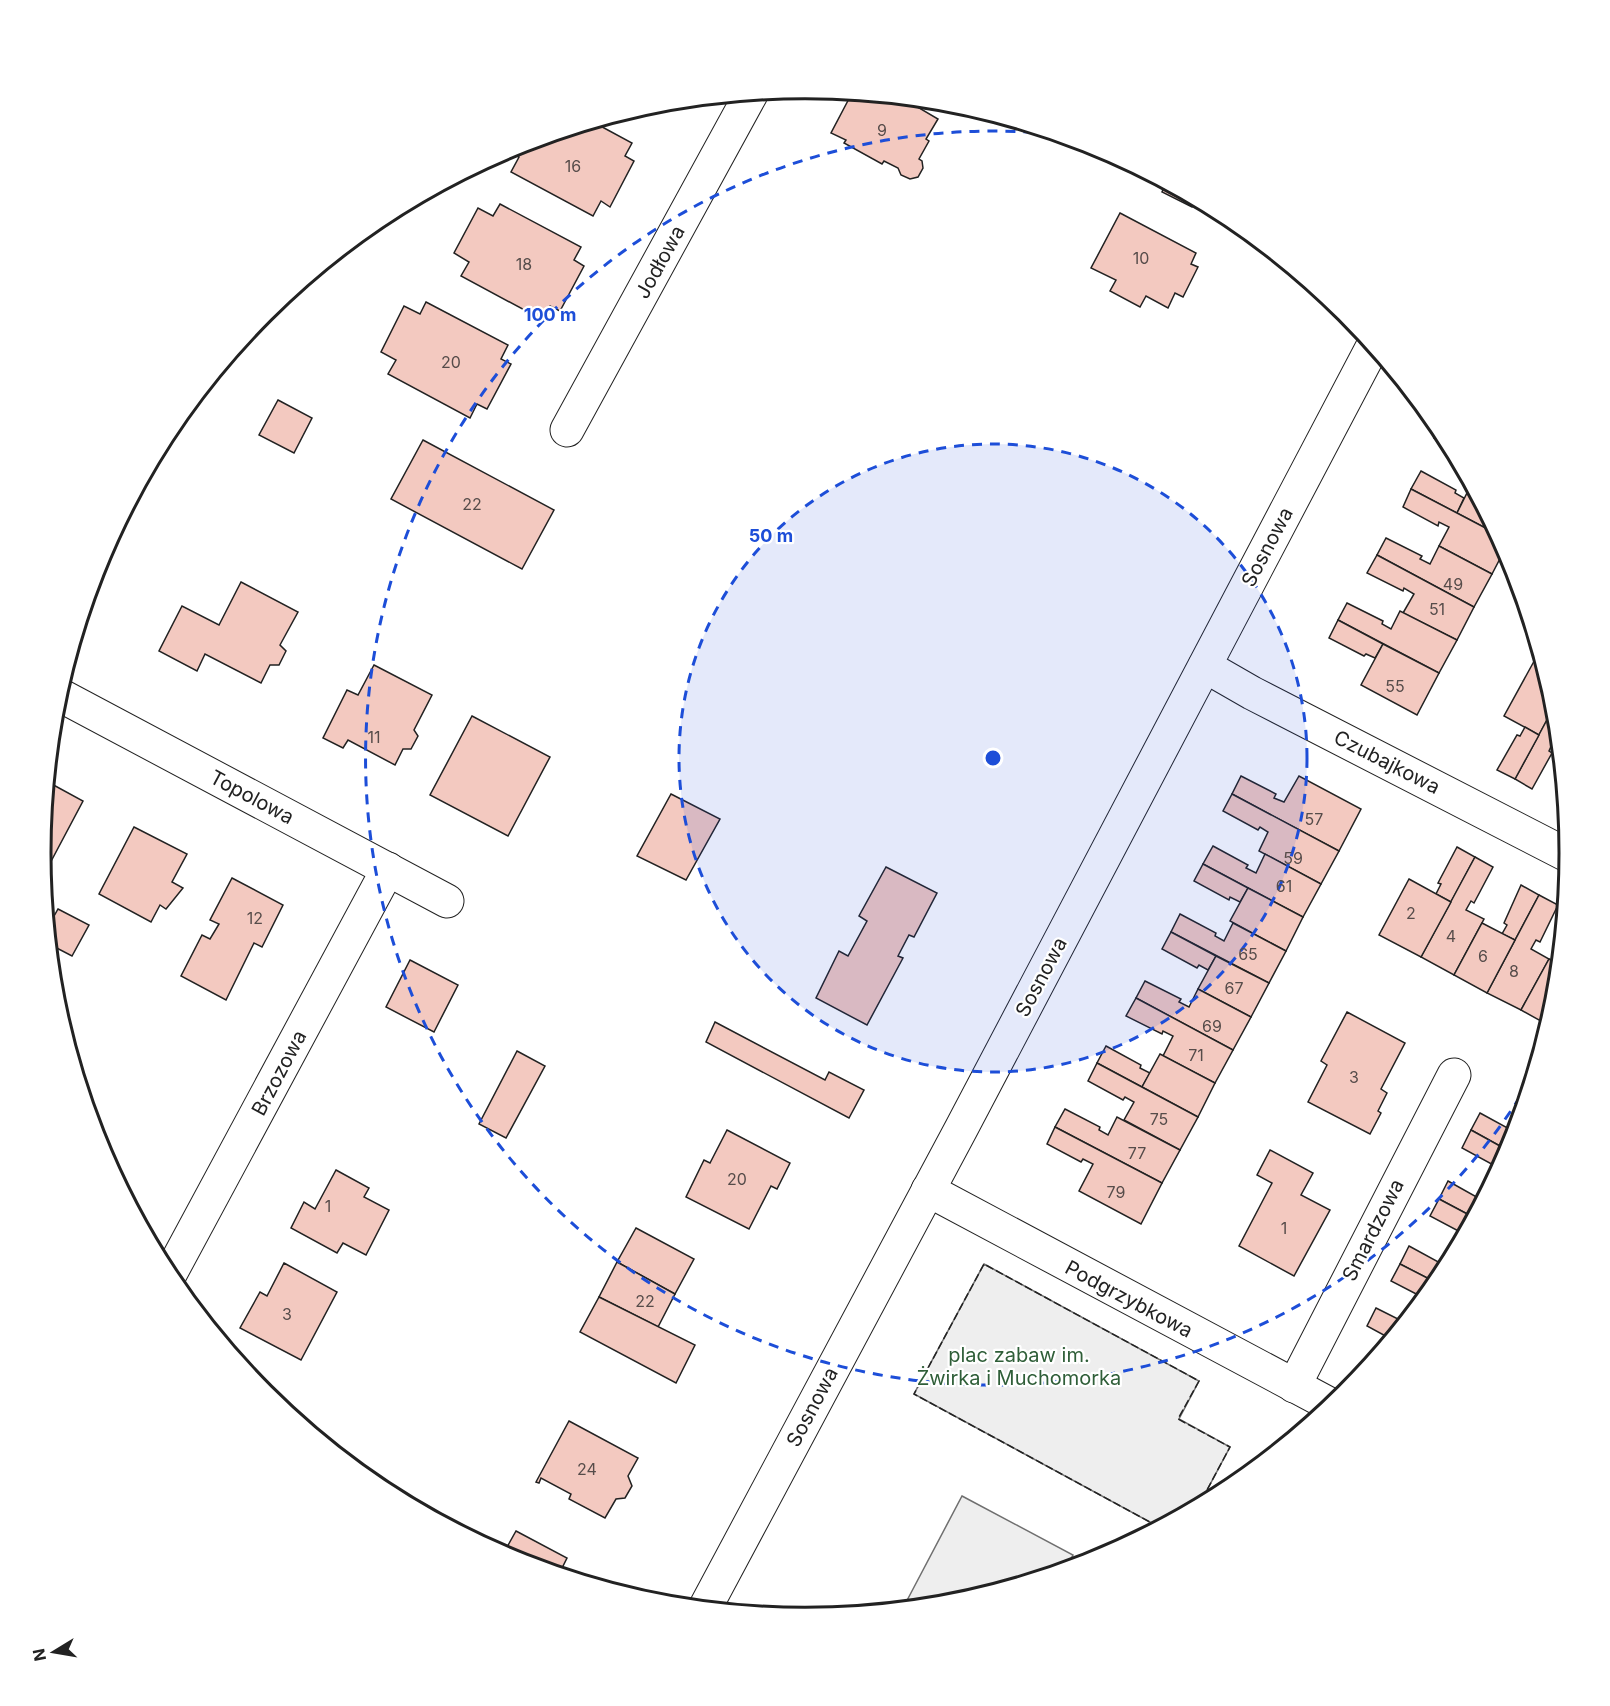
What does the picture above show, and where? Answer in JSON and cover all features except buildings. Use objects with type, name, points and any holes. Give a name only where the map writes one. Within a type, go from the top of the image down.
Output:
[{"type":"street","name":"Jodłowa","points":[[567,430],[747,102]]},
{"type":"street","name":"Sosnowa","points":[[709,1601],[1369,353]]},
{"type":"street","name":"Czubajkowa","points":[[1205,666],[1252,693],[1559,851]]},
{"type":"street","name":"Topolowa","points":[[67,699],[447,900]]},
{"type":"street","name":"Brzozowa","points":[[174,1266],[388,869]]},
{"type":"street","name":"Smardzowa","points":[[1294,1386],[1454,1075]]},
{"type":"street","name":"Podgrzybkowa","points":[[928,1190],[1323,1401]]},
{"type":"green space","name":"plac zabaw im. Żwirka i Muchomorka","points":[[984,1264],[1199,1381],[1179,1419],[1230,1447],[1207,1491],[1151,1522],[914,1394]]},
{"type":"green space","points":[[962,1496],[1073,1555],[1071,1558],[1047,1567],[1000,1581],[952,1593],[907,1600]]},
{"type":"fence","points":[[1151,1522],[914,1394],[984,1264],[1199,1381],[1178,1419],[1230,1447],[1207,1491]]}]
